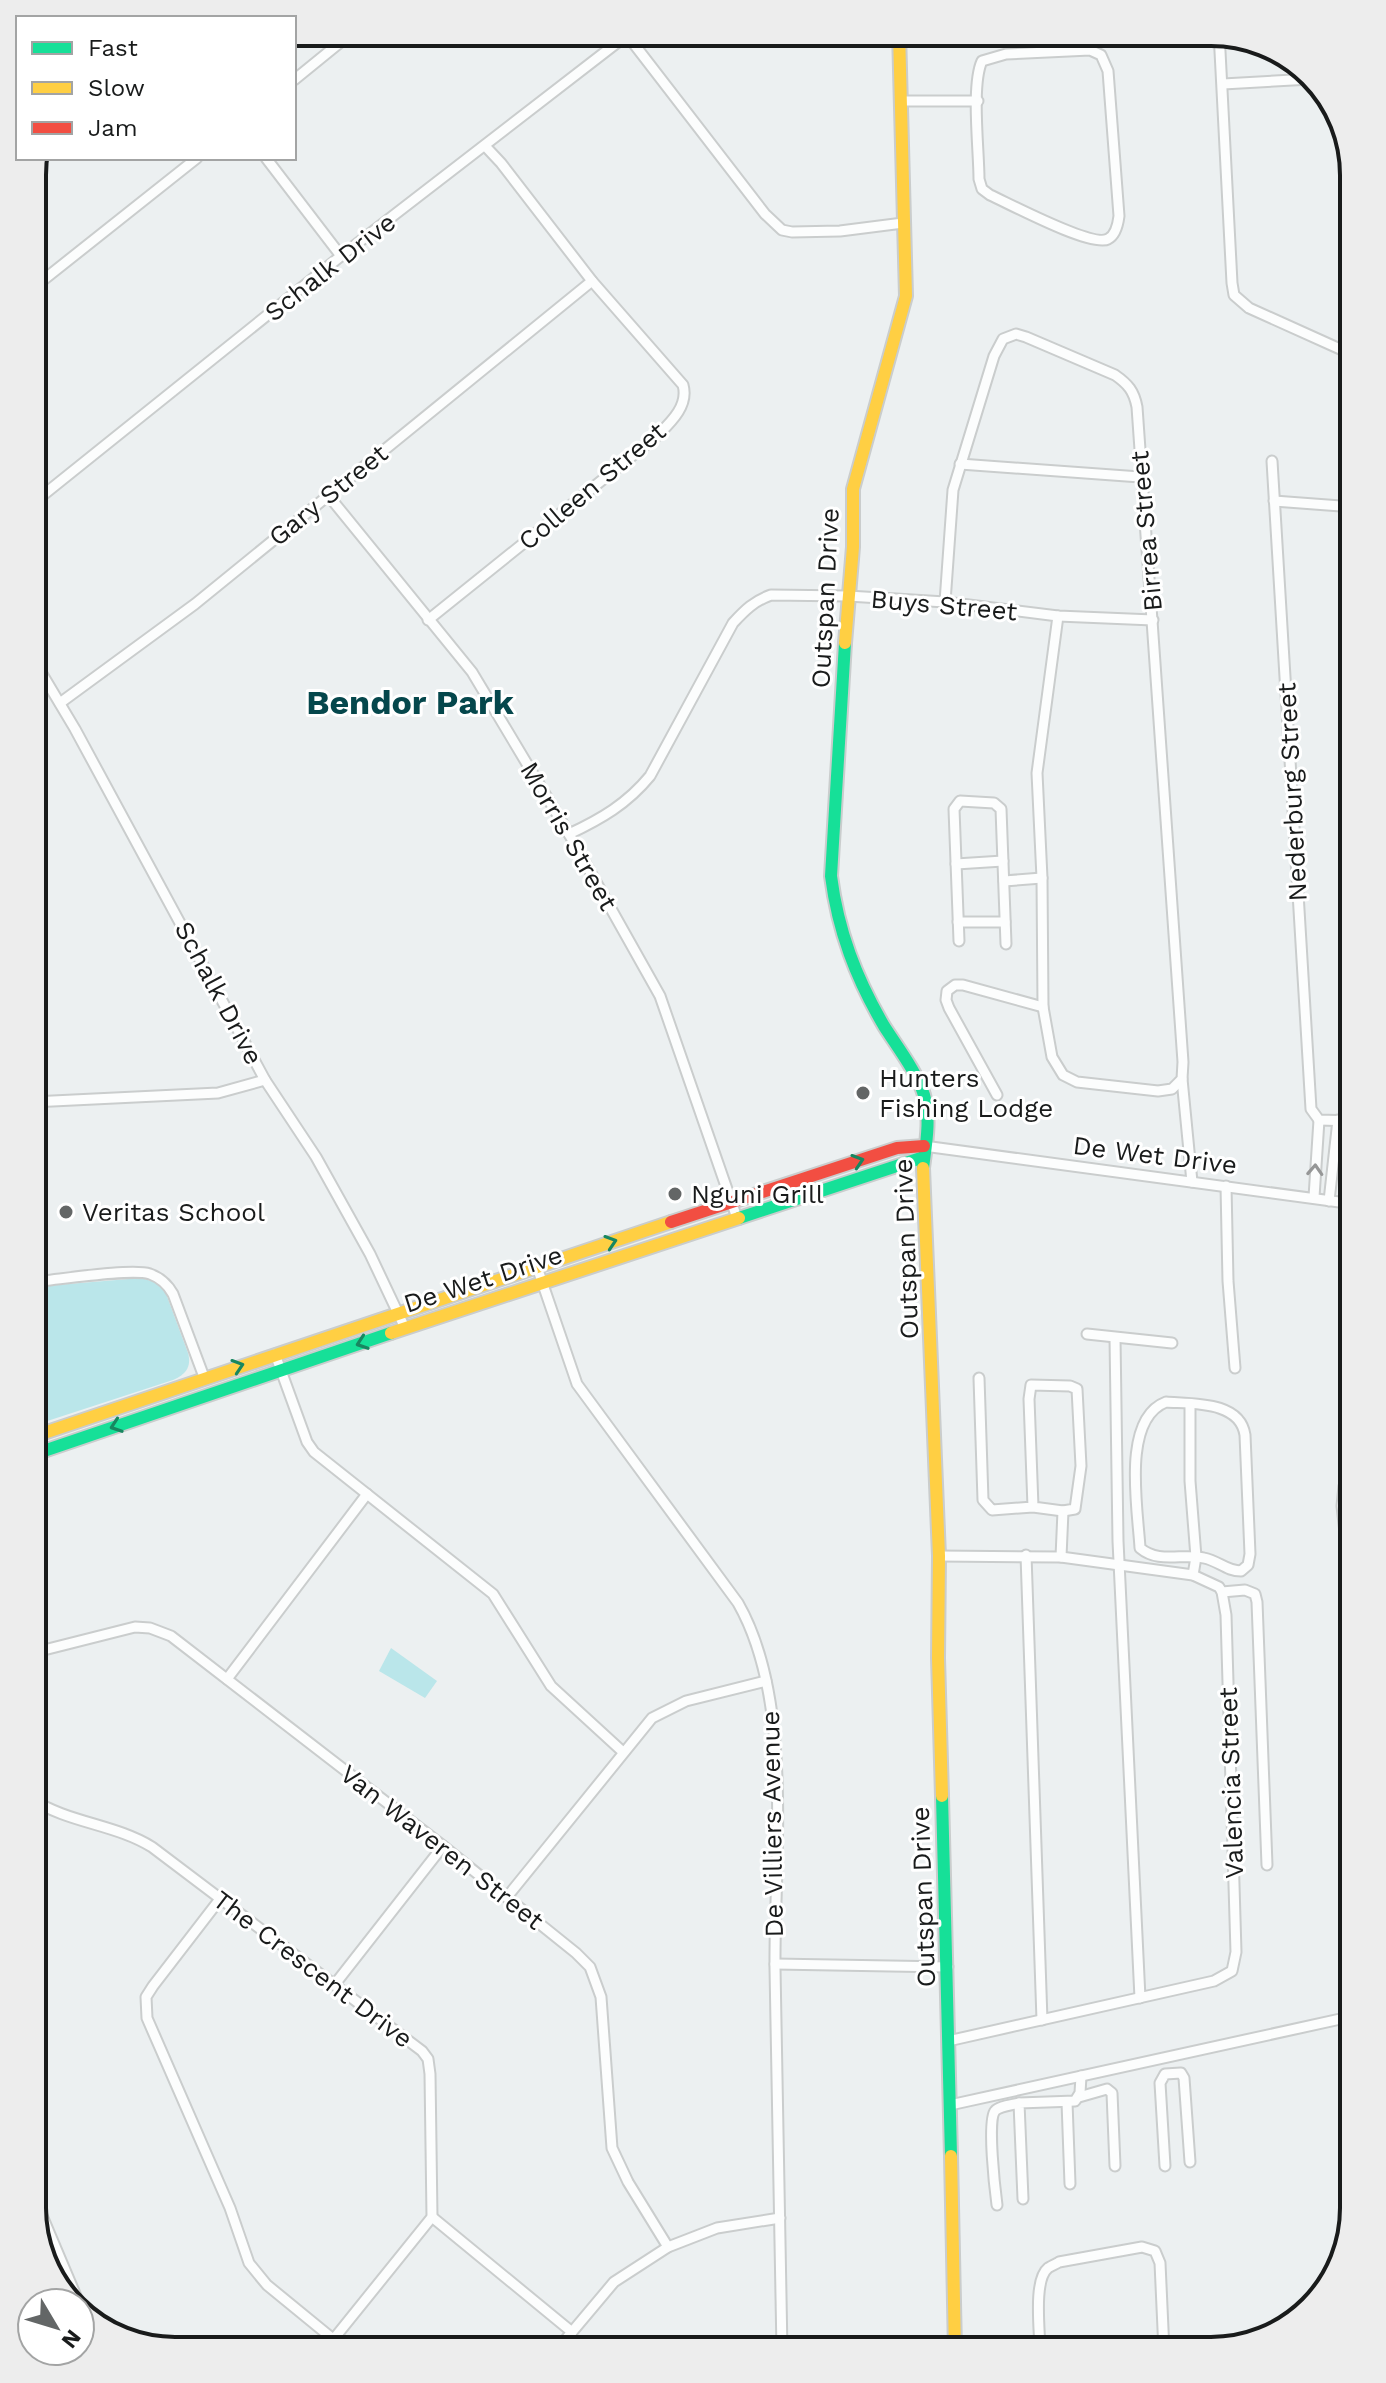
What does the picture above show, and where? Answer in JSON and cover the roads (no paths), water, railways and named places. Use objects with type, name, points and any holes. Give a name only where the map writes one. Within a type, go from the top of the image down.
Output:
[{"type":"street","points":[[296,78],[336,46]]},
{"type":"street","name":"Schalk Drive","points":[[46,493],[341,256],[614,46]]},
{"type":"street","points":[[638,46],[772,223],[782,230],[801,233],[903,223]]},
{"type":"street","name":"Outspan Drive","points":[[899,46],[906,296],[855,478],[831,876],[838,924],[853,970],[924,1093],[928,1114],[924,1152],[939,1556],[938,1658],[955,2337]]},
{"type":"street","points":[[1220,46],[1234,295],[1249,308],[1340,349]]},
{"type":"street","points":[[1090,50],[1101,55],[1109,76],[1119,216],[1108,239],[1099,241],[1082,237],[982,189],[979,179],[978,101],[979,69],[984,58],[1090,50]]},
{"type":"street","points":[[1223,84],[1298,80]]},
{"type":"street","points":[[901,101],[978,101]]},
{"type":"street","name":"Colleen Street","points":[[428,620],[657,436],[679,410],[685,392],[683,385],[592,281],[486,147]]},
{"type":"street","points":[[46,278],[194,160]]},
{"type":"street","points":[[268,160],[341,256]]},
{"type":"street","name":"Gary Street","points":[[60,703],[195,604],[592,281]]},
{"type":"street","name":"Birrea Street","points":[[945,602],[951,503],[960,464],[998,345],[1007,335],[1016,334],[1115,375],[1126,383],[1137,407],[1183,1062],[1180,1083],[1192,1182]]},
{"type":"street","name":"Nederburg Street","points":[[1272,461],[1311,1109],[1319,1120],[1314,1197]]},
{"type":"street","points":[[960,464],[1140,477]]},
{"type":"street","name":"Morris Street","points":[[328,495],[472,672],[569,834],[660,996],[737,1218]]},
{"type":"street","points":[[1274,501],[1340,506]]},
{"type":"street","name":"Buys Street","points":[[569,834],[619,807],[650,776],[733,623],[748,606],[771,595],[945,602],[1058,616],[1153,620]]},
{"type":"street","points":[[1058,616],[1037,762],[1043,1007],[1052,1057],[1063,1075],[1077,1082],[1158,1091],[1180,1083]]},
{"type":"street","name":"Schalk Drive","points":[[46,680],[265,1080],[316,1157],[370,1254],[405,1328]]},
{"type":"street","points":[[959,941],[954,809],[955,803],[960,801],[998,805],[1001,809],[1006,944]]},
{"type":"street","points":[[956,864],[1003,861]]},
{"type":"street","points":[[1004,881],[1042,878]]},
{"type":"street","points":[[958,922],[1005,922]]},
{"type":"street","points":[[997,1095],[949,1008],[947,991],[955,985],[963,985],[1043,1007]]},
{"type":"street","points":[[46,1101],[218,1093],[265,1080]]},
{"type":"street","points":[[1319,1120],[1338,1120],[1329,1201]]},
{"type":"street","name":"De Wet Drive","points":[[46,1432],[398,1312],[897,1148],[950,1152],[1340,1202]]},
{"type":"street","name":"De Wet Drive","points":[[46,1450],[543,1284],[924,1152]]},
{"type":"street","points":[[1226,1186],[1228,1281],[1235,1368]]},
{"type":"street","name":"De Villiers Avenue","points":[[537,1267],[577,1384],[738,1603],[755,1636],[766,1681],[776,1763],[775,1964],[782,2337]]},
{"type":"street","points":[[46,1281],[136,1273],[155,1276],[173,1294],[204,1377]]},
{"type":"street","points":[[1087,1334],[1172,1343]]},
{"type":"street","points":[[1115,1338],[1120,1566],[1140,1998]]},
{"type":"street","points":[[275,1354],[307,1442],[314,1452],[493,1594],[551,1686],[623,1752]]},
{"type":"street","points":[[979,1378],[983,1500],[992,1510],[1033,1507],[1063,1511],[1075,1509],[1081,1466],[1077,1389],[1031,1385],[1033,1507]]},
{"type":"street","points":[[1169,1402],[1214,1406],[1236,1415],[1245,1435],[1250,1561],[1241,1571],[1230,1571],[1210,1559],[1196,1557],[1157,1557],[1140,1548],[1136,1459],[1143,1426],[1160,1404],[1169,1402]]},
{"type":"street","points":[[1190,1405],[1190,1481],[1196,1557],[1193,1575]]},
{"type":"street","points":[[227,1679],[367,1494]]},
{"type":"street","points":[[1061,1557],[1063,1511]]},
{"type":"street","points":[[1026,1555],[1042,2020]]},
{"type":"street","points":[[939,1556],[1061,1557],[1193,1575],[1212,1582],[1222,1592],[1251,1591],[1255,1594],[1267,1865]]},
{"type":"street","name":"Valencia Street","points":[[948,2041],[1222,1978],[1232,1971],[1235,1962],[1226,1615],[1222,1592]]},
{"type":"street","name":"Van Waveren Street","points":[[46,1649],[119,1630],[150,1628],[171,1636],[576,1953],[590,1967],[595,1978],[603,2015],[612,2148],[628,2182],[668,2247]]},
{"type":"street","points":[[507,1897],[652,1718],[686,1701],[766,1681]]},
{"type":"street","name":"The Crescent Drive","points":[[46,1808],[145,1843],[422,2051],[428,2059],[430,2080],[432,2217]]},
{"type":"street","points":[[335,1984],[443,1846]]},
{"type":"street","points":[[220,1899],[146,1997],[147,2018],[230,2208],[249,2263],[261,2281],[331,2337]]},
{"type":"street","points":[[775,1964],[948,1967]]},
{"type":"street","points":[[950,2105],[1340,2019]]},
{"type":"street","points":[[1173,2056],[1176,2073]]},
{"type":"street","points":[[1165,2166],[1160,2083],[1163,2075],[1176,2073],[1184,2078],[1190,2162]]},
{"type":"street","points":[[1079,2097],[1081,2076]]},
{"type":"street","points":[[997,2205],[991,2132],[993,2112],[1019,2103],[1067,2102],[1107,2089],[1112,2093],[1115,2166]]},
{"type":"street","points":[[1067,2102],[1070,2184]]},
{"type":"street","points":[[1019,2103],[1023,2199]]},
{"type":"street","points":[[335,2337],[432,2217],[572,2332]]},
{"type":"street","points":[[568,2337],[614,2282],[668,2247],[717,2228],[780,2218]]},
{"type":"street","points":[[48,2229],[71,2284]]},
{"type":"street","points":[[1040,2337],[1041,2279],[1048,2267],[1059,2262],[1133,2248],[1150,2248],[1155,2251],[1160,2263],[1163,2337]]},
{"type":"place","name":"Hunters Fishing Lodge","points":[[863,1093]]},
{"type":"place","name":"Nguni Grill","points":[[675,1194]]},
{"type":"place","name":"Veritas School","points":[[66,1212]]},
{"type":"district","name":"Bendor Park","points":[[410,702]]}]
